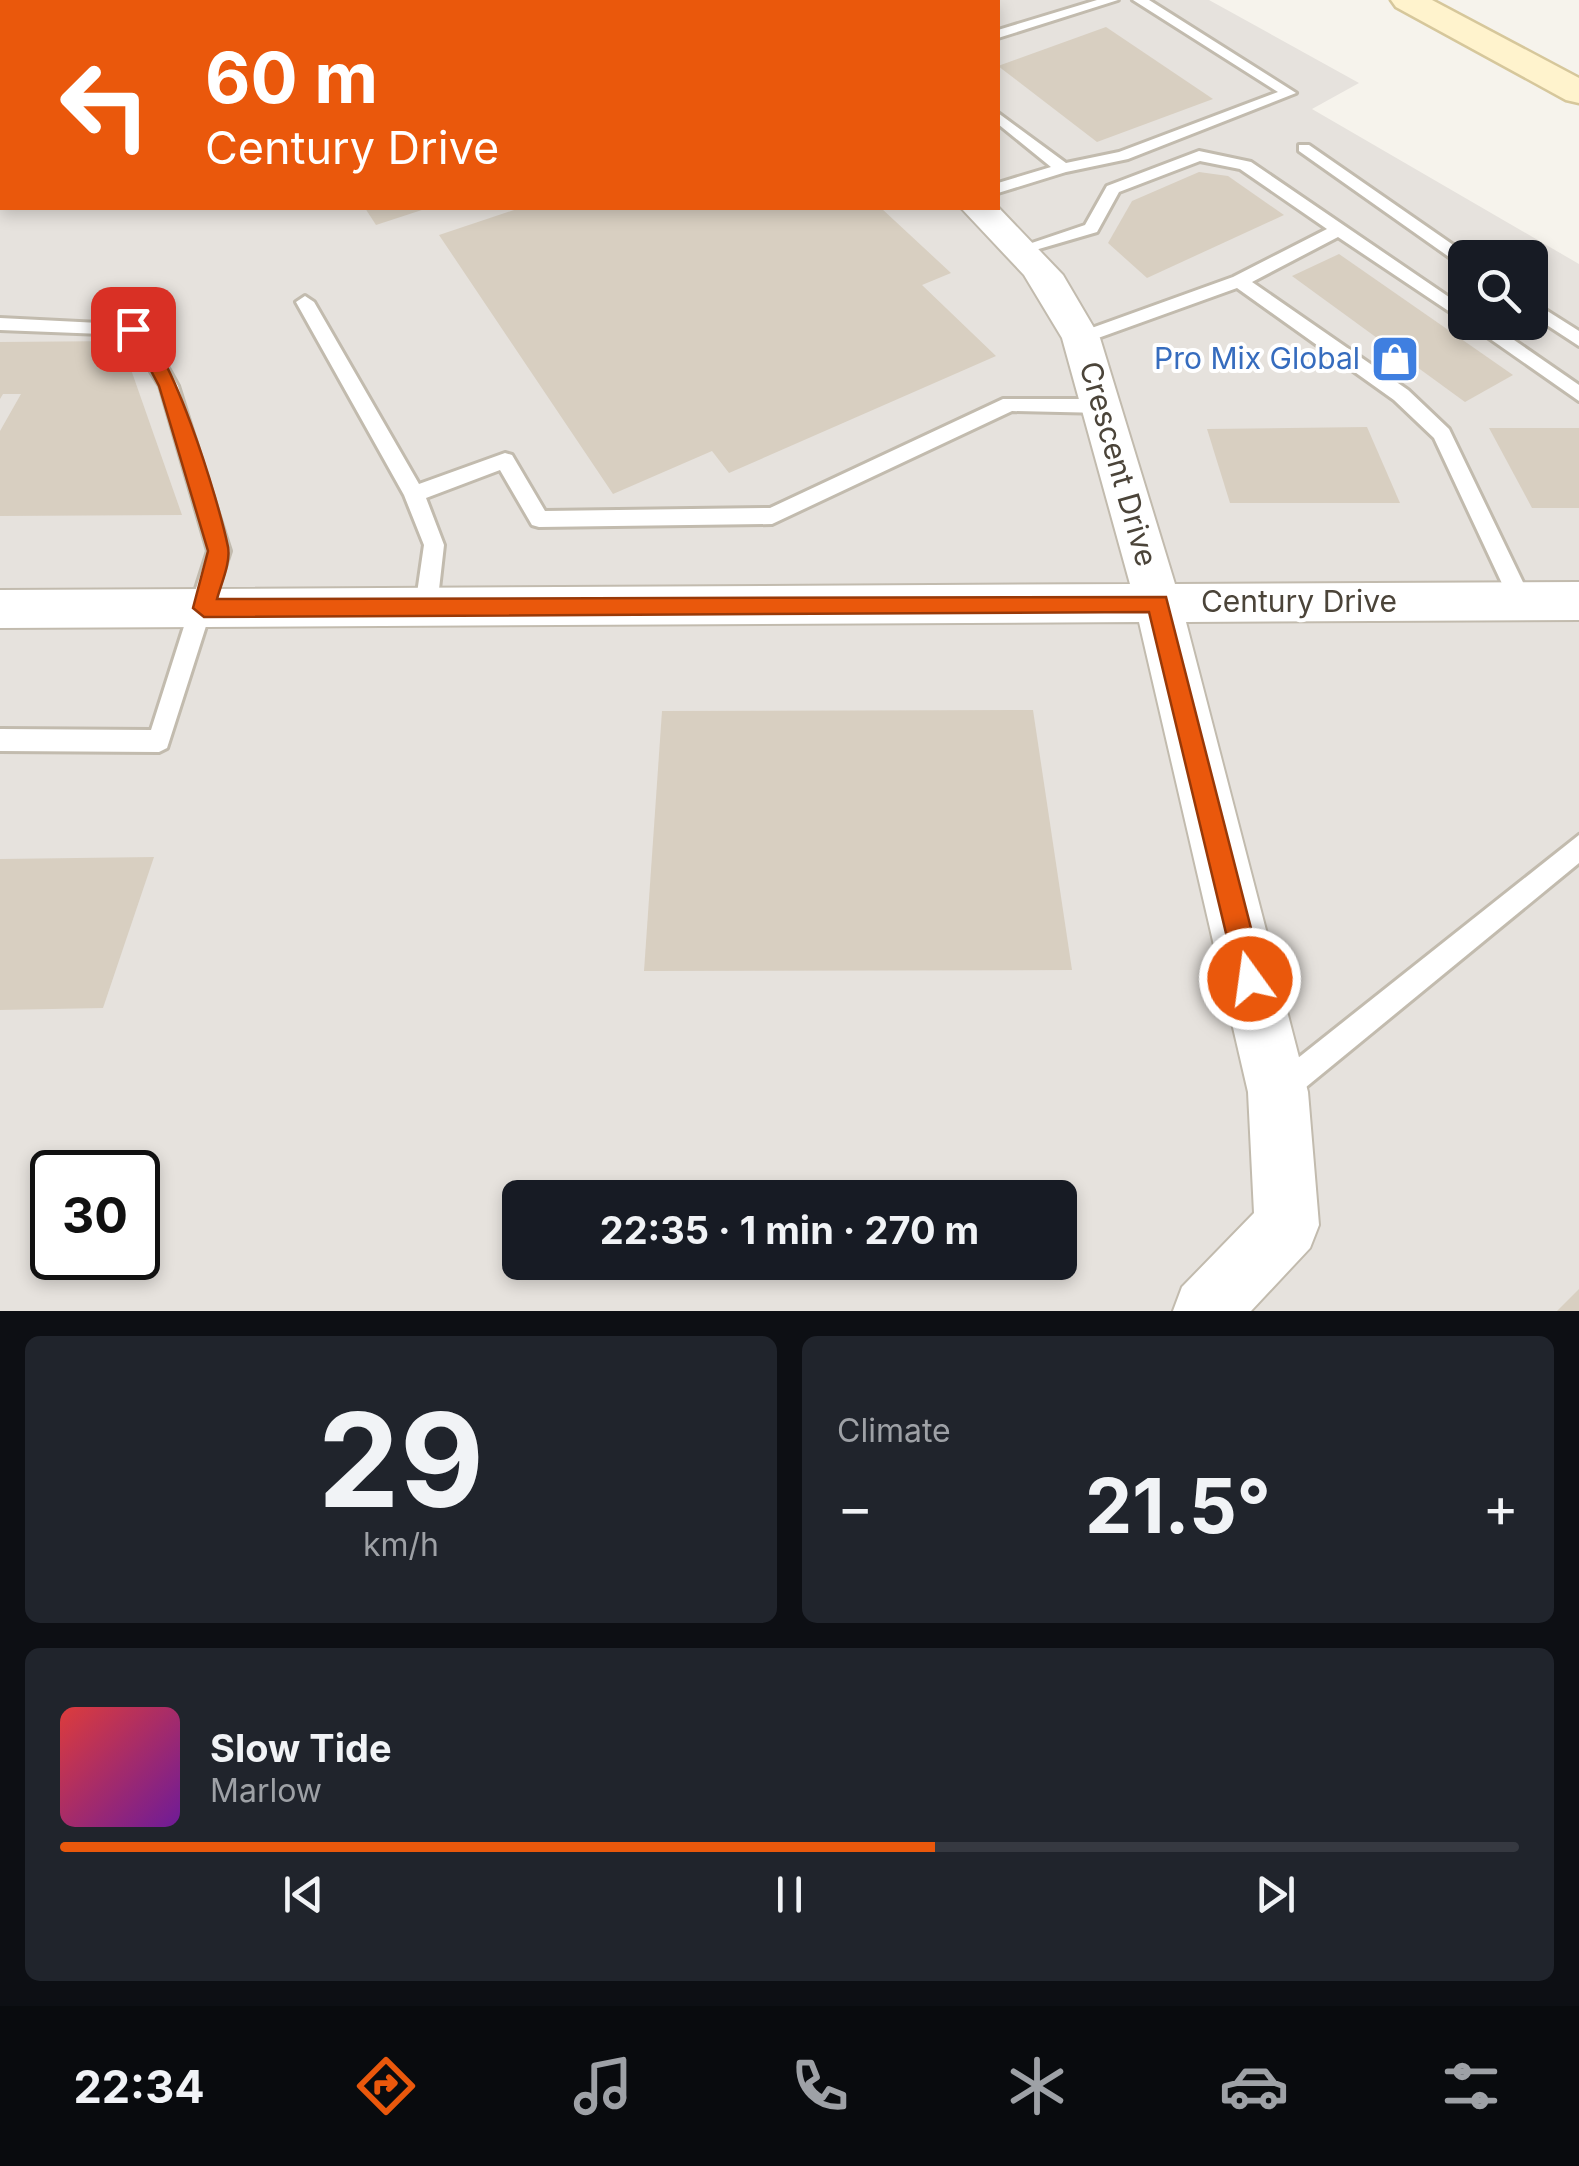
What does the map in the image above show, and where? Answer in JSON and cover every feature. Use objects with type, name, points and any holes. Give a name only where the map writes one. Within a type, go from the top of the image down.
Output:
[{"type":"main road","points":[[1407,0],[1579,92]]},
{"type":"street","name":"Crescent Drive","points":[[980,210],[1025,248],[1070,311],[1082,338],[1158,603],[1278,1092],[1287,1226],[1206,1311]]},
{"type":"street","name":"Century Drive","points":[[0,608],[1579,602]]},
{"type":"lane","points":[[1000,33],[1111,0]]},
{"type":"lane","points":[[1000,187],[1063,168],[1123,156],[1289,92],[1140,0]]},
{"type":"lane","points":[[1000,118],[1063,168]]},
{"type":"lane","points":[[1304,148],[1448,248]]},
{"type":"lane","points":[[1025,248],[1091,228],[1113,189],[1198,156],[1244,165],[1448,304]]},
{"type":"lane","points":[[1082,338],[1239,282],[1339,230]]},
{"type":"lane","points":[[1239,282],[1401,396],[1442,434],[1521,602]]},
{"type":"lane","points":[[305,302],[414,494],[434,545],[426,607]]},
{"type":"lane","points":[[1548,318],[1579,340]]},
{"type":"lane","points":[[0,324],[110,325],[133,329],[144,340],[168,386],[219,551],[204,608],[158,741],[0,740]]},
{"type":"lane","points":[[1501,340],[1579,394]]},
{"type":"lane","points":[[414,494],[504,460],[539,519],[772,516],[1010,404],[1104,406]]},
{"type":"lane","points":[[1278,1092],[1579,848]]},
{"type":"shaded area","points":[[1000,0],[1209,0],[1359,83],[1312,109],[1538,240],[1448,240],[1448,340],[1548,340],[1548,246],[1579,264],[1579,1311],[0,1311],[0,210],[1000,210]]},
{"type":"building","points":[[1106,27],[1213,99],[1097,142],[1000,65]]},
{"type":"building","points":[[1199,172],[1228,176],[1284,215],[1147,278],[1108,243],[1132,201]]},
{"type":"building","points":[[366,210],[422,210],[376,225]]},
{"type":"building","points":[[514,210],[883,210],[951,273],[922,285],[996,356],[729,473],[712,451],[613,494],[439,235]]},
{"type":"building","points":[[1339,254],[1448,330],[1448,340],[1463,340],[1513,375],[1465,402],[1292,276]]},
{"type":"building","points":[[121,341],[182,515],[0,516],[0,431],[21,394],[3,394],[0,399],[0,342]]},
{"type":"building","points":[[1367,427],[1400,503],[1230,503],[1207,429]]},
{"type":"building","points":[[1489,428],[1579,428],[1579,508],[1532,508]]},
{"type":"building","points":[[1033,710],[1072,970],[644,971],[662,711]]},
{"type":"building","points":[[154,857],[103,1008],[0,1010],[0,859]]},
{"type":"building","points":[[1579,1289],[1579,1311],[1557,1311]]},
{"type":"place","name":"Pro Mix Global","points":[[1395,359]]},
{"type":"route","points":[[133,329],[144,340],[168,386],[219,551],[204,608],[1158,603],[1250,979]]}]
